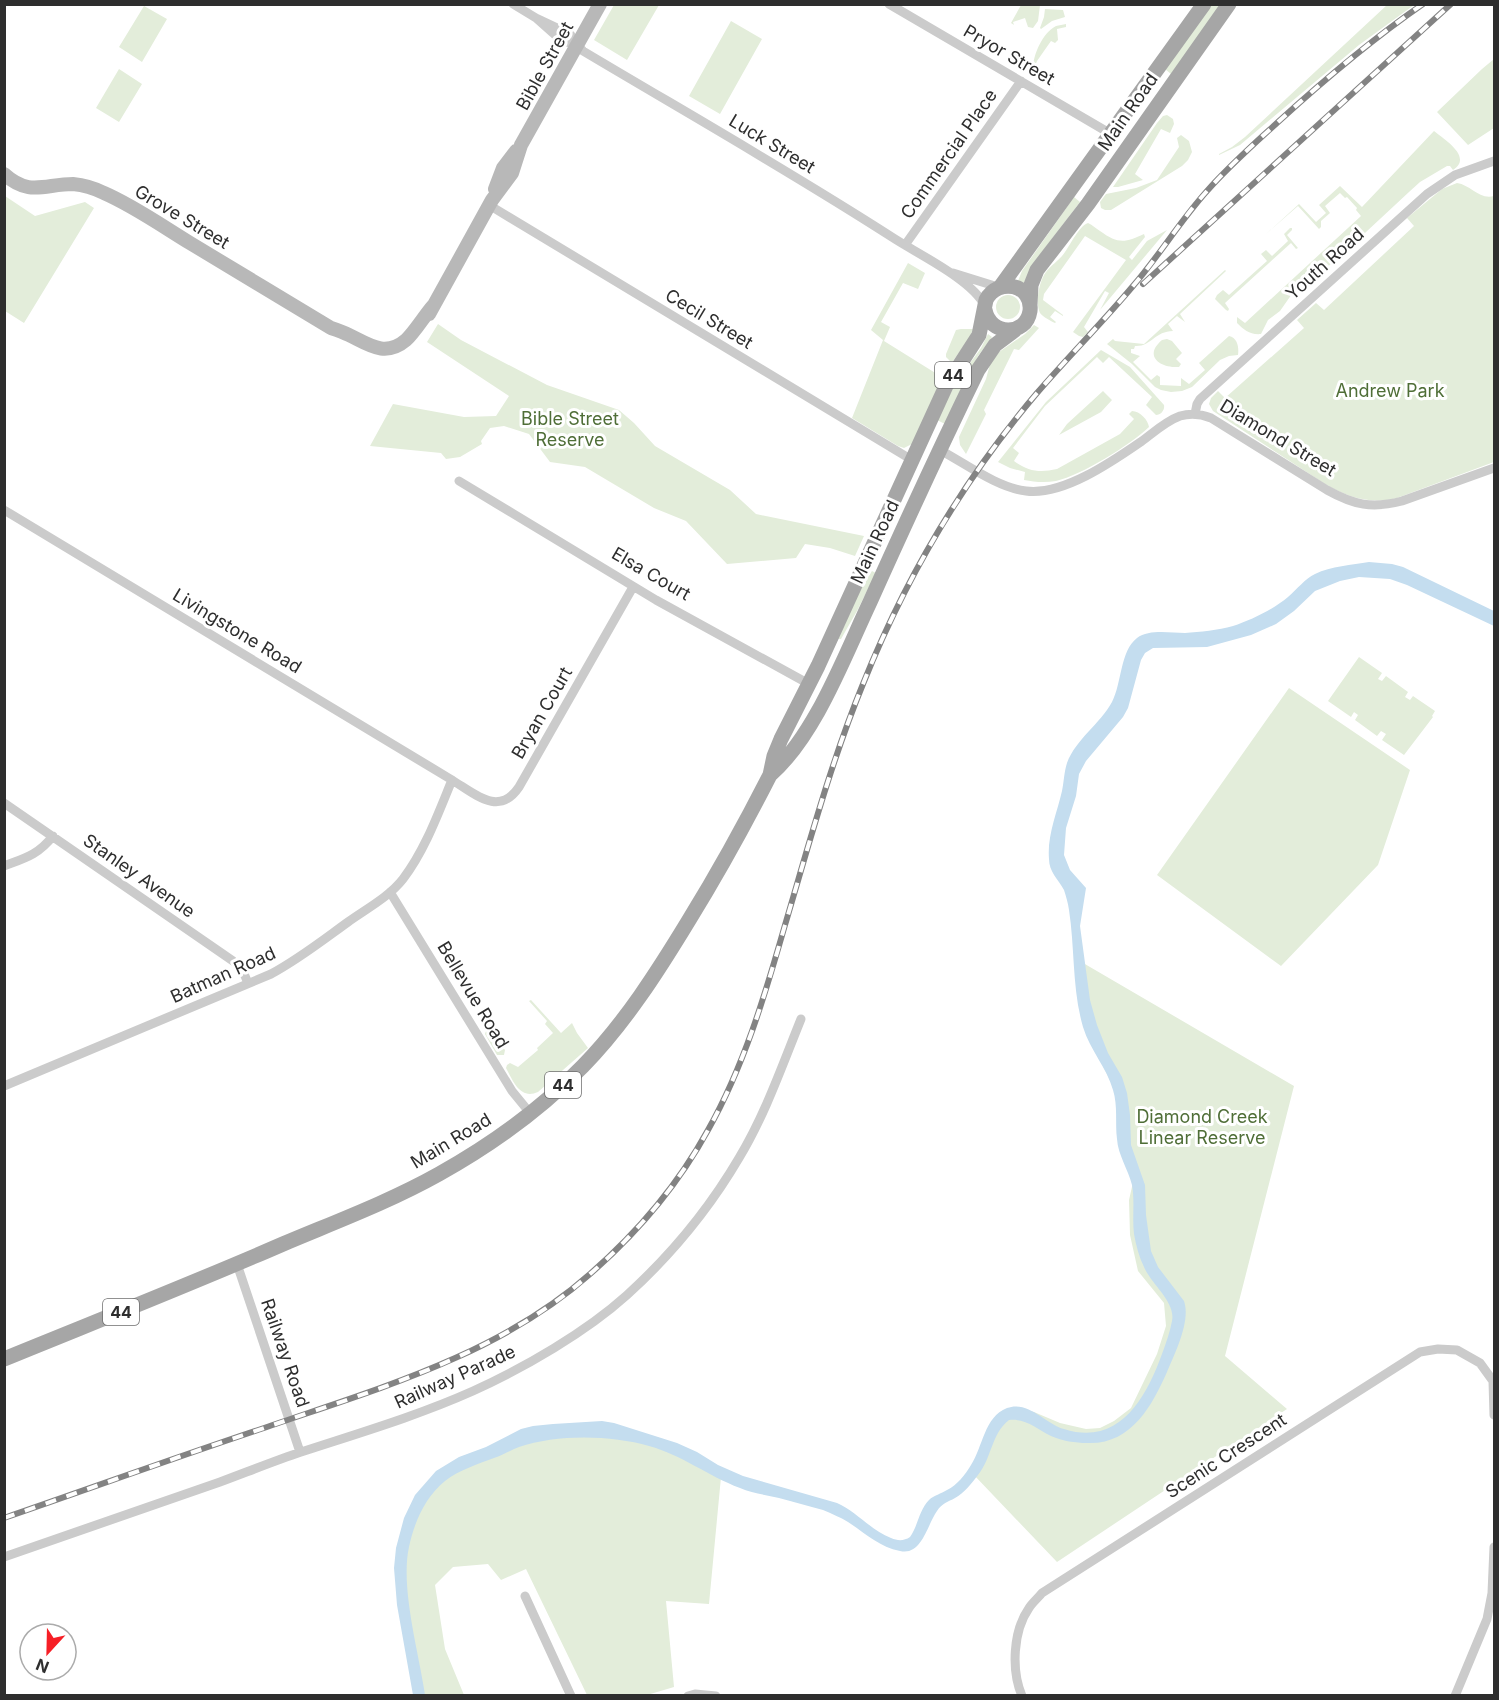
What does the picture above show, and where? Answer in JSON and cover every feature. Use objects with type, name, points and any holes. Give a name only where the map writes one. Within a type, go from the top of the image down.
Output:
[{"type":"main road","name":"Main Road","points":[[1000,287],[1204,4]]},
{"type":"main road","name":"Main Road","points":[[1030,305],[1031,285],[1037,270],[1088,204],[1228,4]]},
{"type":"main road","points":[[1125,115],[1161,100]]},
{"type":"main road","points":[[1085,172],[1088,204]]},
{"type":"main road","points":[[1000,287],[1012,286],[1022,291],[1030,305]]},
{"type":"main road","name":"44","points":[[985,308],[989,295],[1000,287]]},
{"type":"main road","name":"44","points":[[1018,328],[1027,319],[1030,305]]},
{"type":"main road","name":"Main Road","points":[[4,1359],[237,1264],[437,1175],[486,1145],[530,1113],[599,1049],[646,988],[672,949],[770,776],[777,748],[809,684],[946,387],[979,335],[985,308]]},
{"type":"main road","points":[[985,308],[988,320],[994,327],[1008,331],[1018,328]]},
{"type":"main road","name":"Main Road","points":[[770,776],[797,747],[827,693],[973,380],[988,353],[999,341],[1018,328]]},
{"type":"main road","name":"Diamond Street","points":[[921,441],[940,450]]},
{"type":"main road","points":[[912,460],[930,469]]},
{"type":"main road","name":"Elsa Court","points":[[809,684],[827,693]]},
{"type":"street","name":"Luck Street","points":[[513,4],[570,34],[583,51],[950,272],[974,291],[982,300],[985,308]]},
{"type":"street","name":"Bible Street","points":[[398,350],[405,352],[417,342],[433,306],[490,202],[503,168],[521,145],[600,4]]},
{"type":"street","name":"Pryor Street","points":[[890,4],[1111,134]]},
{"type":"street","name":"Commercial Place","points":[[905,245],[1021,81]]},
{"type":"street","name":"Youth Road","points":[[1195,414],[1200,399],[1426,194],[1455,175],[1494,161]]},
{"type":"street","name":"Grove Street","points":[[4,174],[26,187],[45,188],[72,184],[87,186],[107,194],[330,328],[345,342],[366,354],[389,357],[398,350]]},
{"type":"street","name":"Cecil Street","points":[[490,202],[912,460]]},
{"type":"street","name":"Luck Street","points":[[950,272],[1000,287]]},
{"type":"street","name":"Diamond Street","points":[[940,450],[1011,487],[1036,492],[1079,479],[1115,459],[1168,421],[1180,416],[1195,414],[1211,418],[1326,490],[1363,505],[1387,505],[1402,501],[1494,468]]},
{"type":"street","name":"Elsa Court","points":[[459,481],[633,587],[809,684]]},
{"type":"street","name":"Livingstone Road","points":[[4,510],[452,780]]},
{"type":"street","name":"Bryan Court","points":[[452,780],[494,802],[508,800],[516,793],[633,587]]},
{"type":"street","name":"Batman Road","points":[[4,1086],[285,966],[390,892],[402,880],[427,839],[452,780]]},
{"type":"street","name":"Stanley Avenue","points":[[4,803],[233,961],[242,969],[248,983]]},
{"type":"street","points":[[4,866],[37,852],[53,836]]},
{"type":"street","name":"Bellevue Road","points":[[390,892],[512,1091],[530,1113]]},
{"type":"street","name":"Railway Parade","points":[[4,1557],[224,1481],[300,1452],[408,1417],[483,1386],[543,1354],[596,1321],[627,1295],[678,1244],[706,1209],[740,1157],[766,1105],[801,1019]]},
{"type":"street","name":"Railway Road","points":[[237,1264],[300,1452]]},
{"type":"street","name":"Scenic Crescent","points":[[1022,1695],[1016,1671],[1015,1654],[1019,1629],[1028,1608],[1042,1593],[1420,1352],[1438,1349],[1457,1350],[1480,1363],[1493,1381],[1494,1415]]},
{"type":"street","points":[[1455,1695],[1487,1619],[1493,1594],[1494,1547]]},
{"type":"street","points":[[525,1596],[571,1695]]},
{"type":"street","points":[[688,1695],[716,1695]]},
{"type":"green space","points":[[614,5],[659,5],[627,60],[594,40]]},
{"type":"green space","points":[[1021,5],[1040,5],[1038,21],[1033,28],[1028,27],[1025,18],[1013,22],[1014,25],[1011,23]]},
{"type":"green space","points":[[1211,5],[1221,5],[1171,74],[1165,69]]},
{"type":"green space","points":[[1387,5],[1414,5],[1359,45],[1240,145],[1219,155],[1245,137]]},
{"type":"green space","points":[[144,6],[167,19],[142,62],[119,47]]},
{"type":"green space","points":[[1045,9],[1063,10],[1065,17],[1052,21],[1041,29]]},
{"type":"green space","points":[[731,21],[762,39],[720,114],[689,96]]},
{"type":"green space","points":[[1066,24],[1066,27],[1057,29],[1058,40],[1055,43],[1051,41],[1033,71],[1036,52],[1046,34],[1056,26]]},
{"type":"green space","points":[[1494,59],[1494,128],[1468,145],[1437,112]]},
{"type":"green space","points":[[119,69],[142,84],[119,122],[96,108]]},
{"type":"green space","points":[[1167,115],[1173,119],[1174,124],[1170,133],[1161,129],[1135,174],[1143,180],[1113,187],[1157,123]]},
{"type":"green space","points":[[1434,131],[1459,154],[1460,160],[1453,170],[1447,166],[1420,182],[1337,259],[1307,284],[1294,291],[1280,311],[1268,320],[1261,334],[1254,334],[1237,323],[1237,317],[1245,323],[1361,216],[1347,197],[1345,198],[1340,193],[1325,206],[1330,213],[1321,221],[1319,229],[1298,206],[1265,235],[1299,204],[1316,222],[1326,213],[1319,205],[1340,186],[1362,207]]},
{"type":"green space","points":[[1181,135],[1189,141],[1192,152],[1182,166],[1111,210],[1101,208],[1100,202],[1106,194],[1136,188],[1157,180],[1179,147],[1177,138]]},
{"type":"green space","name":"Andrew Park","points":[[1457,183],[1484,196],[1494,196],[1494,462],[1397,498],[1368,500],[1342,493],[1325,484],[1213,411],[1209,404],[1218,391],[1225,398],[1304,328],[1297,320],[1316,303],[1324,310],[1414,226],[1407,218],[1442,189]]},
{"type":"green space","points":[[5,196],[35,216],[85,202],[94,208],[24,323],[5,311]]},
{"type":"green space","points":[[1074,197],[1080,202],[1032,265],[1024,283],[1018,281],[1022,271]]},
{"type":"green space","points":[[1088,223],[1106,235],[1122,241],[1144,234],[1145,237],[1129,257],[1132,260],[1147,241],[1167,230],[1100,310],[1109,293],[1105,291],[1084,327],[1088,332],[1083,337],[1073,332],[1126,260],[1085,236],[1044,294],[1043,300],[1063,315],[1055,311],[1050,317],[1055,323],[1040,313],[1038,292],[1046,272],[1063,255],[1081,228]]},
{"type":"green space","points":[[1290,228],[1292,230],[1287,235],[1298,248],[1296,249],[1291,243],[1225,303],[1229,309],[1226,310],[1215,299],[1217,295],[1223,290],[1229,295],[1267,261],[1261,254],[1266,250],[1272,256],[1288,241],[1284,234]]},
{"type":"green space","points":[[908,263],[925,273],[918,289],[903,283],[881,322],[890,327],[884,341],[943,380],[912,444],[904,448],[852,418],[883,340],[871,330]]},
{"type":"green space","points":[[1225,270],[1180,314],[1185,322],[1177,316],[1168,324],[1173,331],[1162,333],[1145,344],[1131,349],[1131,353],[1140,356],[1133,362],[1151,380],[1157,375],[1160,377],[1160,385],[1181,386],[1181,378],[1189,384],[1205,370],[1199,363],[1229,336],[1234,339],[1238,346],[1238,355],[1220,360],[1192,387],[1171,392],[1155,387],[1107,344],[1113,339],[1144,344]]},
{"type":"green space","points":[[1008,295],[1013,296],[1019,302],[1019,312],[1013,318],[1008,319],[1003,318],[997,312],[996,307],[997,302],[1003,296]]},
{"type":"green space","name":"Bible Street Reserve","points":[[438,324],[461,340],[547,385],[619,410],[655,446],[730,490],[756,514],[864,536],[855,556],[830,548],[805,544],[796,558],[727,564],[686,521],[654,508],[585,467],[550,462],[529,434],[504,426],[490,428],[481,441],[482,444],[460,457],[446,459],[441,453],[370,446],[393,404],[464,417],[496,416],[509,396],[427,342]]},
{"type":"green space","points":[[1034,325],[1039,328],[1019,350],[1014,349],[984,410],[986,414],[966,454],[960,445],[959,437],[986,379],[990,364],[999,352]]},
{"type":"green space","points":[[973,329],[953,361],[950,361],[946,354],[956,330]]},
{"type":"green space","points":[[988,334],[992,337],[978,356],[945,424],[937,420],[955,384],[981,348]]},
{"type":"green space","points":[[1162,340],[1172,341],[1182,353],[1176,359],[1181,364],[1179,367],[1160,363],[1154,356],[1156,346]]},
{"type":"green space","points":[[1101,350],[1130,367],[1164,405],[1162,412],[1156,415],[1146,405],[1152,397],[1109,357],[1103,363],[1097,357],[1045,406],[1013,448],[1019,453],[1014,461],[1034,470],[1057,469],[1120,434],[1134,419],[1129,414],[1132,411],[1143,416],[1149,427],[1105,458],[1079,473],[1056,481],[1024,480],[1025,472],[998,462],[1046,402]]},
{"type":"green space","points":[[1103,391],[1112,400],[1101,412],[1059,435],[1067,424]]},
{"type":"green space","points":[[872,571],[876,573],[841,639],[838,639],[863,584]]},
{"type":"green space","points":[[1359,657],[1382,673],[1378,679],[1382,681],[1386,676],[1408,692],[1405,697],[1410,700],[1413,696],[1435,711],[1433,717],[1404,755],[1382,740],[1386,734],[1381,731],[1377,736],[1355,720],[1358,715],[1354,712],[1351,717],[1328,701]]},
{"type":"green space","points":[[1289,688],[1410,770],[1378,865],[1281,966],[1157,875]]},
{"type":"green space","name":"Diamond Creek Linear Reserve","points":[[1078,960],[1294,1086],[1225,1356],[1287,1409],[1057,1562],[973,1474],[989,1432],[1019,1408],[1060,1423],[1086,1429],[1100,1428],[1114,1421],[1131,1408],[1157,1354],[1166,1326],[1164,1303],[1138,1271],[1130,1235],[1129,1200],[1134,1178],[1122,1104],[1098,1056]]},
{"type":"green space","points":[[531,1000],[561,1033],[572,1023],[588,1048],[538,1092],[532,1094],[518,1088],[506,1068],[510,1063],[518,1067],[553,1033],[545,1024],[547,1021],[529,1001]]},
{"type":"green space","points":[[487,1028],[505,1050],[504,1055],[497,1055],[485,1034]]},
{"type":"green space","points":[[640,1435],[721,1477],[709,1604],[666,1601],[674,1687],[647,1695],[587,1695],[526,1569],[501,1580],[488,1564],[453,1567],[435,1585],[445,1649],[464,1695],[419,1695],[402,1605],[407,1527],[438,1478],[516,1439]]},
{"type":"water","points":[[1369,562],[1403,567],[1494,611],[1494,626],[1390,579],[1359,577],[1340,581],[1315,591],[1276,624],[1251,635],[1207,647],[1153,648],[1145,653],[1128,708],[1086,761],[1079,774],[1076,796],[1066,828],[1064,855],[1070,870],[1086,888],[1080,926],[1090,1000],[1108,1053],[1122,1077],[1127,1093],[1131,1145],[1145,1185],[1151,1251],[1158,1267],[1184,1301],[1186,1309],[1184,1327],[1174,1356],[1154,1398],[1138,1421],[1116,1438],[1087,1443],[1060,1439],[1026,1422],[1009,1420],[995,1439],[983,1468],[976,1478],[962,1493],[939,1508],[919,1544],[907,1551],[885,1546],[845,1520],[823,1510],[745,1490],[673,1455],[649,1446],[601,1438],[567,1438],[519,1447],[450,1477],[438,1487],[417,1520],[409,1547],[407,1582],[411,1621],[425,1695],[413,1695],[397,1605],[394,1568],[396,1548],[404,1518],[415,1495],[436,1471],[459,1457],[486,1447],[521,1429],[553,1424],[602,1421],[614,1423],[677,1443],[743,1476],[837,1503],[884,1535],[901,1540],[910,1537],[929,1500],[951,1488],[969,1469],[989,1425],[999,1412],[1015,1406],[1022,1407],[1064,1429],[1083,1433],[1100,1431],[1115,1425],[1128,1415],[1148,1387],[1155,1371],[1169,1333],[1172,1314],[1167,1300],[1147,1273],[1138,1251],[1134,1234],[1132,1185],[1121,1156],[1116,1133],[1115,1096],[1107,1074],[1083,1027],[1079,1013],[1068,905],[1064,890],[1049,864],[1051,833],[1066,766],[1076,746],[1112,702],[1127,651],[1137,638],[1154,632],[1191,633],[1233,626],[1276,606],[1321,571]]},
{"type":"railway","points":[[4,1518],[350,1399],[435,1367],[477,1348],[517,1327],[554,1302],[590,1274],[640,1225],[684,1170],[721,1106],[732,1081],[761,1004],[821,803],[851,713],[917,568],[961,495],[1010,426],[1133,286],[1215,182],[1330,76],[1423,4]]},
{"type":"railway","points":[[1143,284],[1451,4]]}]
